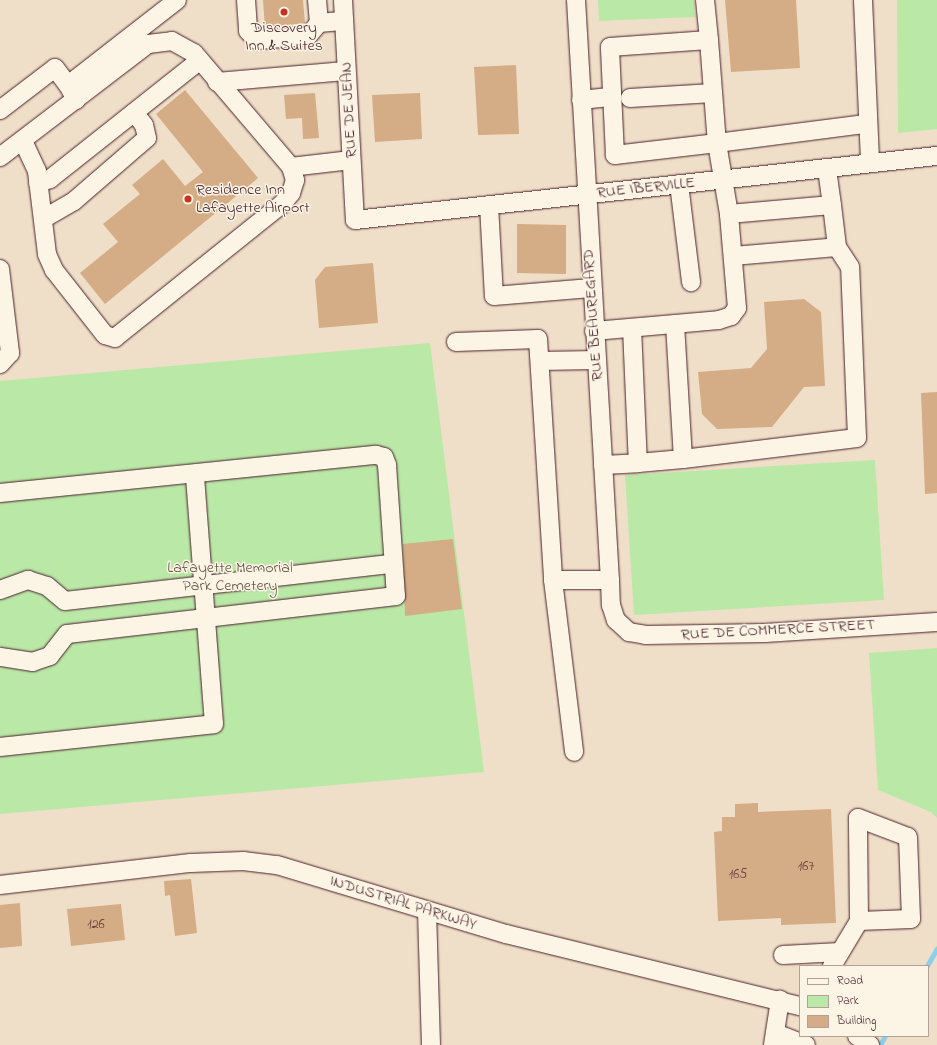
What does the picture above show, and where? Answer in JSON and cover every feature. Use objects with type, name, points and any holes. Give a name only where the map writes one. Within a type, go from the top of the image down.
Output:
[{"type":"street","points":[[72,92],[148,44],[172,41],[184,46],[200,60],[217,82],[291,167],[295,180],[291,193],[282,204],[115,338],[105,335],[54,270],[47,254],[37,171],[9,149],[72,92],[177,0]]},
{"type":"street","points":[[246,0],[248,31],[257,40],[308,36],[319,23],[318,0]]},
{"type":"street","name":"RUE DE JEAN","points":[[343,0],[355,220]]},
{"type":"street","name":"RUE BEAUREGARD","points":[[576,0],[594,331],[610,580],[613,613],[622,626]]},
{"type":"street","points":[[594,331],[675,324],[731,316],[737,308],[729,214],[721,179],[717,143],[705,0]]},
{"type":"street","points":[[863,0],[866,124],[870,162]]},
{"type":"street","points":[[319,23],[344,21]]},
{"type":"street","points":[[709,40],[610,47],[615,155],[866,124]]},
{"type":"street","points":[[38,183],[50,179],[200,60]]},
{"type":"street","points":[[0,110],[55,68],[72,92]]},
{"type":"street","points":[[217,82],[346,71]]},
{"type":"street","points":[[630,98],[713,93]]},
{"type":"street","points":[[581,100],[612,97]]},
{"type":"street","points":[[43,219],[74,201],[147,138],[144,124],[134,112]]},
{"type":"street","name":"RUE IBERVILLE","points":[[355,220],[828,168],[870,162],[937,156]]},
{"type":"street","points":[[291,167],[351,160]]},
{"type":"street","points":[[602,465],[683,459],[857,438],[850,267],[837,247],[828,168]]},
{"type":"street","points":[[679,184],[691,282]]},
{"type":"street","points":[[489,205],[494,296],[592,288]]},
{"type":"street","points":[[729,214],[832,206]]},
{"type":"street","points":[[733,256],[837,247]]},
{"type":"street","points":[[0,269],[10,353],[0,364]]},
{"type":"street","points":[[675,324],[683,459]]},
{"type":"street","points":[[632,328],[638,463]]},
{"type":"street","points":[[456,342],[538,339],[553,580],[574,752]]},
{"type":"street","points":[[540,361],[596,360]]},
{"type":"street","points":[[0,493],[196,475],[376,455],[384,457],[392,564],[396,596],[67,634],[50,656],[33,662],[0,657]]},
{"type":"street","points":[[0,746],[214,724],[196,475]]},
{"type":"street","points":[[0,590],[28,580],[47,586],[65,601],[392,564]]},
{"type":"street","points":[[553,580],[610,580]]},
{"type":"street","name":"RUE DE COMMERCE STREET","points":[[622,626],[629,632],[646,635],[765,633],[937,622]]},
{"type":"street","points":[[783,955],[836,959],[859,921],[858,818],[908,837],[911,919],[859,921]]},
{"type":"street","name":"INDUSTRIAL PARKWAY","points":[[0,885],[191,863],[243,861],[292,868],[427,911],[578,954],[780,1000],[799,1006]]},
{"type":"street","points":[[427,911],[431,1045]]},
{"type":"street","points":[[780,1000],[774,1039],[806,1045]]},
{"type":"street","points":[[858,1037],[870,1045]]},
{"type":"green space","points":[[598,0],[694,0],[695,17],[599,21]]},
{"type":"green space","points":[[897,0],[937,0],[937,129],[898,133]]},
{"type":"green space","name":"Lafayette Memorial Park Cemetery","points":[[430,343],[484,772],[0,814],[0,381]]},
{"type":"green space","points":[[875,460],[884,600],[634,615],[625,475]]},
{"type":"green space","points":[[937,648],[937,818],[931,812],[878,790],[869,653]]},
{"type":"building","name":"Discovery Inn & Suites","points":[[263,0],[303,0],[305,23],[265,28]]},
{"type":"building","points":[[725,0],[796,0],[800,68],[731,72]]},
{"type":"building","points":[[516,65],[519,134],[478,135],[474,67]]},
{"type":"building","name":"Residence Inn Lafayette Airport","points":[[185,90],[258,178],[105,304],[80,273],[118,242],[103,224],[140,194],[132,185],[163,159],[185,186],[203,172],[156,114]]},
{"type":"building","points":[[315,93],[319,138],[303,139],[302,118],[286,119],[284,95]]},
{"type":"building","points":[[420,93],[422,139],[375,142],[372,95]]},
{"type":"building","points":[[517,224],[566,225],[566,274],[517,273]]},
{"type":"building","points":[[373,263],[378,323],[319,328],[315,280],[325,267]]},
{"type":"building","points":[[804,299],[821,312],[825,386],[804,387],[772,427],[717,429],[702,414],[698,372],[751,368],[767,349],[764,302]]},
{"type":"building","points":[[937,392],[937,493],[925,494],[921,393]]},
{"type":"building","points":[[453,539],[462,609],[405,616],[403,544]]},
{"type":"building","points":[[758,803],[758,812],[831,809],[836,923],[781,925],[781,918],[718,921],[714,832],[722,831],[722,817],[735,817],[735,804]]},
{"type":"building","points":[[191,879],[197,933],[175,936],[170,895],[165,896],[164,881]]},
{"type":"building","points":[[20,903],[22,946],[0,948],[0,905]]},
{"type":"building","points":[[121,904],[125,940],[71,946],[67,909]]},
{"type":"waterway","points":[[928,965],[937,949]]},
{"type":"waterway","points":[[880,1045],[884,1037]]},
{"type":"place","name":"Discovery Inn & Suites","points":[[284,12]]},
{"type":"place","name":"Residence Inn Lafayette Airport","points":[[188,199]]}]
